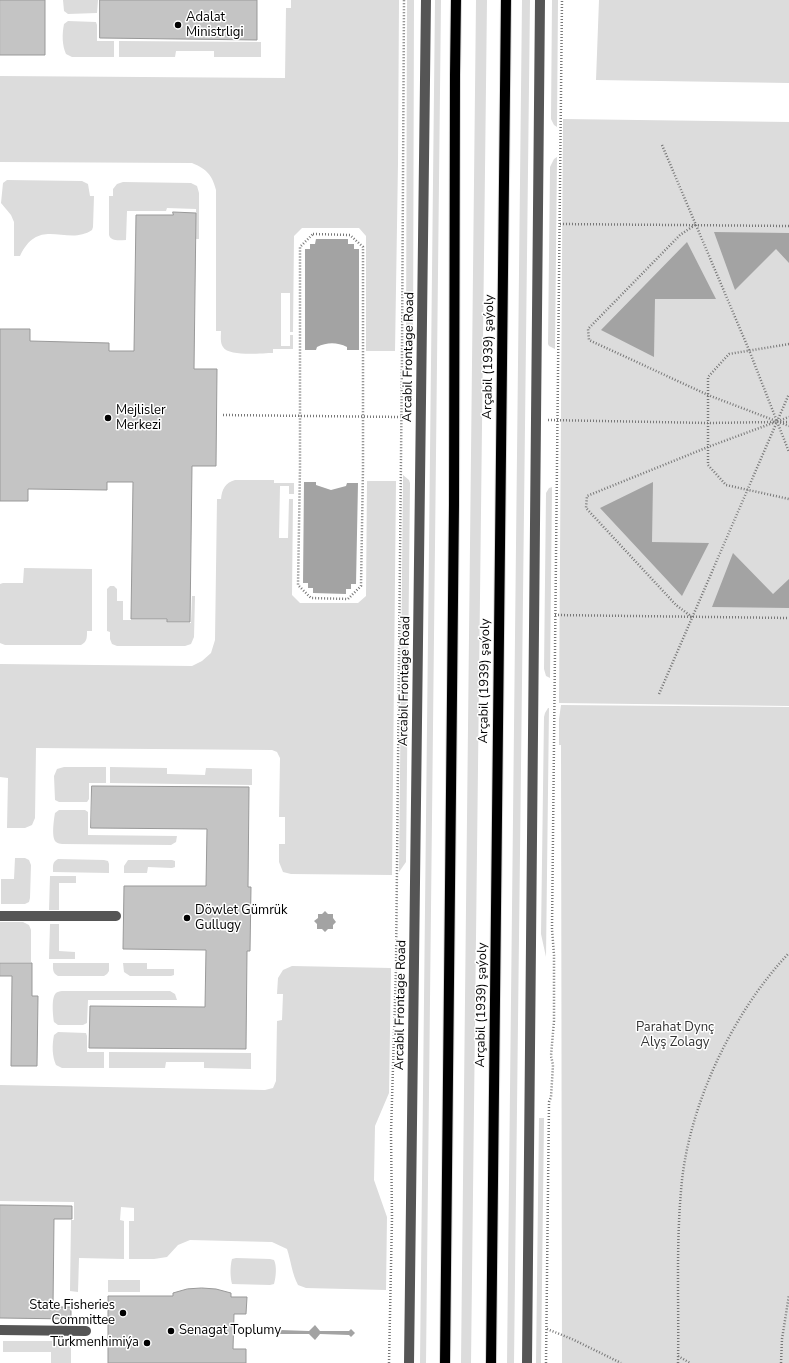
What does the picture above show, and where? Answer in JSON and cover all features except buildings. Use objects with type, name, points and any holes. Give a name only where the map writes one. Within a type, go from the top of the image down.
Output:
[{"type":"main road","points":[[445,1363],[454,513],[454,82],[456,0]]},
{"type":"main road","name":"Arçabil (1939) şaýoly","points":[[491,1363],[506,0]]},
{"type":"street","name":"Arcabil Frontage Road","points":[[409,1363],[426,0]]},
{"type":"street","points":[[527,1363],[540,0]]},
{"type":"street","points":[[0,916],[116,916]]},
{"type":"street","points":[[0,1330],[86,1331]]},
{"type":"path","points":[[389,1363],[392,1218],[391,1133],[396,968],[404,0]]},
{"type":"path","points":[[546,1363],[549,1102],[551,1097],[553,1065],[551,1056],[554,1014],[554,955],[552,929],[562,0]]},
{"type":"path","points":[[662,145],[749,350],[789,452]]},
{"type":"path","points":[[560,224],[789,226]]},
{"type":"path","points":[[696,225],[680,235],[588,329],[589,340],[708,395],[789,426]]},
{"type":"path","points":[[313,234],[350,235],[363,247],[363,417],[361,586],[348,598],[311,598],[298,585],[300,468],[299,416],[300,247],[313,234]]},
{"type":"path","points":[[789,344],[729,354],[708,377],[708,465],[726,485],[789,499]]},
{"type":"path","points":[[659,694],[789,394]]},
{"type":"path","points":[[223,415],[401,417]]},
{"type":"path","points":[[692,617],[676,605],[586,508],[587,496],[708,447],[789,417]]},
{"type":"path","points":[[536,420],[789,422]]},
{"type":"path","points":[[555,615],[789,618]]},
{"type":"path","points":[[678,1363],[681,1190],[691,1131],[720,1054],[751,1002],[771,973],[789,953]]},
{"type":"path","points":[[781,1363],[782,1339],[789,1294]]},
{"type":"path","points":[[547,1329],[572,1339],[621,1363]]},
{"type":"path","points":[[678,1356],[690,1363]]},
{"type":"green space","points":[[63,0],[98,0],[97,13],[68,14],[64,11]]},
{"type":"green space","points":[[291,0],[399,0],[395,351],[366,351],[366,236],[359,228],[302,228],[294,236],[293,332],[290,332],[290,293],[281,293],[281,346],[290,346],[290,335],[293,335],[293,349],[273,349],[273,353],[246,354],[232,352],[223,347],[221,331],[216,331],[216,190],[211,176],[205,170],[192,163],[0,162],[0,76],[285,78],[286,8],[291,8]]},
{"type":"green space","points":[[407,0],[414,0],[413,351],[406,358]]},
{"type":"green space","points":[[435,0],[441,0],[426,1363],[420,1363]]},
{"type":"green space","points":[[476,0],[487,0],[471,1363],[461,1363]]},
{"type":"green space","points":[[522,0],[530,0],[514,1363],[507,1363]]},
{"type":"green space","points":[[552,0],[558,0],[557,127],[551,119]]},
{"type":"green space","points":[[599,0],[789,0],[789,83],[596,80]]},
{"type":"green space","points":[[68,21],[96,22],[97,41],[114,41],[114,57],[72,57],[66,54],[63,43],[63,32],[64,24]]},
{"type":"green space","points":[[119,41],[261,42],[261,57],[214,57],[214,51],[176,51],[175,57],[119,57]]},
{"type":"green space","points":[[563,119],[789,122],[789,706],[559,703]]},
{"type":"green space","points":[[557,157],[555,349],[548,344],[550,167],[554,159]]},
{"type":"green space","points":[[7,180],[82,181],[88,184],[90,196],[94,196],[92,230],[83,234],[45,234],[36,237],[28,244],[20,256],[14,256],[14,222],[11,215],[1,203],[3,183]]},
{"type":"green space","points":[[123,182],[191,183],[197,186],[199,193],[199,239],[196,239],[196,209],[167,208],[166,211],[127,211],[126,240],[112,239],[109,235],[109,196],[113,196],[113,189],[117,184]]},
{"type":"green space","points":[[403,475],[409,480],[410,483],[406,862],[399,872]]},
{"type":"green space","points":[[235,480],[274,480],[274,483],[294,483],[294,494],[289,494],[289,486],[280,486],[279,538],[288,538],[289,499],[293,499],[292,595],[300,603],[358,603],[366,596],[367,481],[396,481],[392,875],[291,874],[283,872],[279,862],[279,844],[285,844],[285,817],[279,817],[280,758],[277,752],[272,750],[36,748],[35,818],[32,825],[25,828],[7,828],[8,778],[0,777],[0,664],[192,666],[202,661],[211,653],[215,640],[217,499],[221,499],[223,489],[226,485]]},
{"type":"green space","points":[[552,487],[550,678],[546,676],[544,669],[546,493],[549,488]]},
{"type":"green space","points":[[24,568],[92,569],[92,631],[87,631],[86,640],[83,644],[5,645],[0,643],[0,584],[23,583]]},
{"type":"green space","points":[[110,586],[114,586],[117,589],[117,601],[123,601],[123,620],[167,620],[167,623],[191,623],[192,596],[195,596],[194,637],[191,644],[185,646],[117,646],[112,644],[110,632],[107,631],[107,589]]},
{"type":"green space","name":"Parahat Dynç Alyş Zolagy","points":[[561,705],[789,707],[789,1363],[562,1363],[561,745],[559,745],[559,719]]},
{"type":"green space","points":[[548,708],[546,957],[541,934],[544,717]]},
{"type":"green space","points":[[64,767],[106,767],[106,783],[89,783],[89,799],[87,802],[59,802],[55,800],[54,776],[57,769]]},
{"type":"green space","points":[[110,767],[167,768],[167,774],[205,775],[206,768],[252,769],[252,785],[110,783]]},
{"type":"green space","points":[[59,810],[85,810],[88,812],[88,835],[177,836],[176,842],[171,845],[60,844],[54,840],[53,833],[55,813]]},
{"type":"green space","points":[[15,858],[25,858],[29,860],[31,865],[29,902],[25,904],[1,904],[1,879],[14,879]]},
{"type":"green space","points":[[58,859],[108,861],[109,873],[53,872],[54,863]]},
{"type":"green space","points":[[128,860],[172,860],[175,861],[175,867],[148,867],[147,873],[124,873],[124,866]]},
{"type":"green space","points":[[50,876],[76,876],[76,883],[59,883],[59,910],[49,910]]},
{"type":"green space","points":[[0,922],[23,922],[29,925],[31,930],[31,962],[0,962]]},
{"type":"green space","points":[[50,924],[59,924],[59,951],[75,952],[75,959],[49,959]]},
{"type":"green space","points":[[53,963],[109,963],[109,971],[104,976],[58,976],[54,972]]},
{"type":"green space","points":[[123,963],[147,963],[147,969],[174,969],[174,975],[130,976],[124,972]]},
{"type":"green space","points":[[292,966],[391,968],[389,1093],[375,1126],[374,1180],[387,1217],[386,1290],[306,1288],[298,1285],[287,1249],[272,1242],[190,1240],[178,1245],[167,1257],[154,1259],[129,1259],[129,1221],[134,1221],[134,1208],[121,1207],[120,1220],[124,1221],[124,1259],[79,1258],[78,1292],[70,1291],[71,1220],[74,1220],[74,1202],[0,1201],[0,1085],[265,1090],[273,1088],[276,1081],[277,1021],[282,1020],[283,994],[277,994],[278,978],[283,970]]},
{"type":"green space","points":[[62,991],[170,991],[175,994],[177,1000],[88,1000],[87,1023],[83,1025],[58,1025],[54,1022],[53,998],[56,993]]},
{"type":"green space","points":[[58,1032],[86,1033],[87,1052],[104,1052],[104,1068],[62,1068],[56,1065],[53,1054],[53,1043],[54,1035]]},
{"type":"green space","points":[[109,1052],[251,1053],[251,1069],[204,1068],[204,1062],[166,1062],[165,1068],[109,1068]]},
{"type":"green space","points":[[539,1118],[544,1118],[541,1363],[536,1363]]},
{"type":"green space","points":[[232,1259],[274,1260],[276,1272],[274,1284],[232,1284],[231,1262]]},
{"type":"green space","points":[[108,1280],[140,1280],[140,1292],[108,1292]]},
{"type":"green space","points":[[3,1341],[71,1341],[71,1363],[51,1363],[51,1352],[3,1352]]},
{"type":"shaded area","points":[[714,232],[789,233],[789,263],[776,249],[735,290]]},
{"type":"shaded area","points":[[316,239],[348,239],[348,244],[354,244],[354,249],[359,249],[359,350],[347,350],[347,347],[332,343],[321,345],[317,347],[316,350],[305,350],[305,249],[310,249],[310,244],[315,244]]},
{"type":"shaded area","points":[[687,242],[716,299],[655,299],[654,357],[601,330]]},
{"type":"shaded area","points":[[304,482],[316,482],[316,485],[331,490],[346,486],[347,483],[358,483],[356,584],[351,584],[351,589],[346,589],[346,594],[313,593],[313,588],[308,588],[308,583],[303,583]]},
{"type":"shaded area","points":[[653,482],[652,542],[709,543],[682,596],[600,508]]},
{"type":"shaded area","points":[[733,553],[773,594],[789,579],[789,608],[712,607]]},
{"type":"shaded area","points":[[325,911],[328,914],[333,914],[333,918],[336,922],[333,925],[333,929],[328,929],[325,932],[322,929],[317,929],[317,924],[314,921],[318,918],[318,914],[322,914]]},
{"type":"shaded area","points":[[315,1325],[320,1331],[349,1331],[351,1329],[355,1333],[351,1337],[349,1335],[320,1334],[315,1340],[309,1334],[280,1334],[278,1336],[275,1332],[278,1328],[280,1330],[309,1331]]},
{"type":"place","name":"Adalat Ministrligi","points":[[178,25]]},
{"type":"place","name":"Mejlisler Merkezi","points":[[108,418]]},
{"type":"place","name":"Döwlet Gümrük Gullugy","points":[[187,918]]},
{"type":"place","name":"State Fisheries Committee","points":[[123,1313]]},
{"type":"place","name":"Senagat Toplumy","points":[[171,1331]]},
{"type":"place","name":"Türkmenhimiýa","points":[[147,1343]]}]
